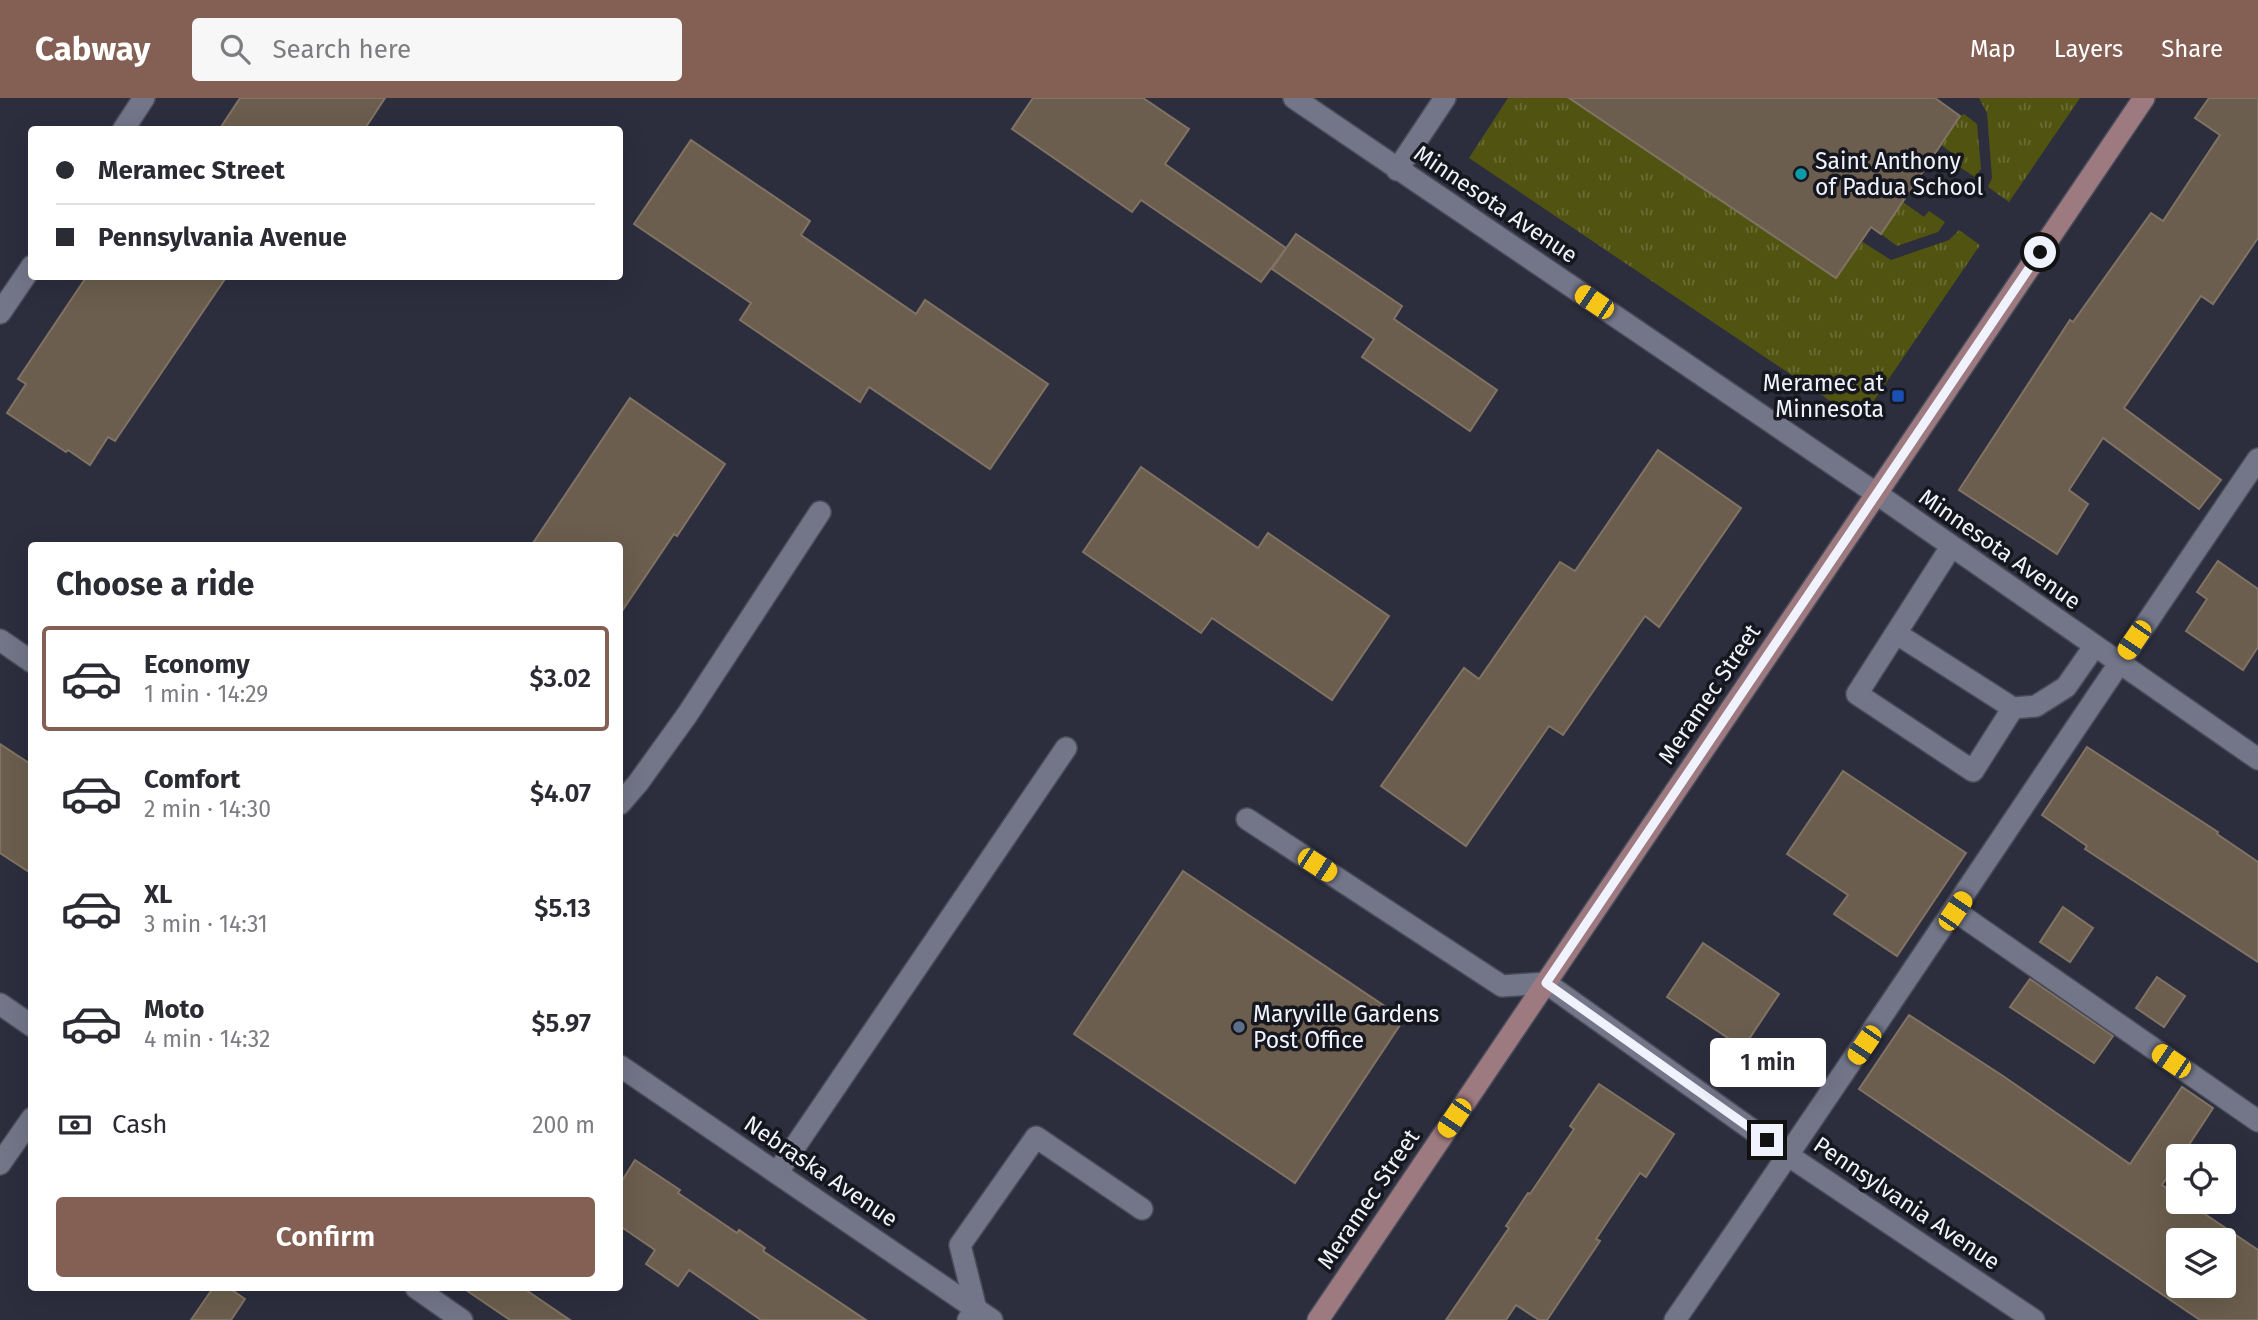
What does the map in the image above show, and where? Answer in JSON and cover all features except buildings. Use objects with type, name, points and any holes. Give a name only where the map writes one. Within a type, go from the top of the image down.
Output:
[{"type":"street","points":[[126,126],[144,98]]},
{"type":"street","name":"Minnesota Avenue","points":[[1294,98],[1877,494],[2258,759]]},
{"type":"street","points":[[1397,170],[1445,98]]},
{"type":"street","name":"Meramec Street","points":[[1318,1320],[2144,98]]},
{"type":"street","points":[[0,313],[28,272]]},
{"type":"street","points":[[1675,1320],[1955,911],[2118,663],[2258,459]]},
{"type":"street","points":[[623,800],[687,715],[820,512]]},
{"type":"street","points":[[1951,547],[1857,694],[1973,771],[2013,708]]},
{"type":"street","points":[[1897,634],[2013,708],[2036,706],[2066,687],[2094,647]]},
{"type":"street","points":[[0,640],[28,659]]},
{"type":"street","points":[[778,1173],[1066,748]]},
{"type":"street","points":[[1247,819],[1502,986],[1546,983]]},
{"type":"street","points":[[1955,911],[2258,1121]]},
{"type":"street","name":"Pennsylvania Avenue","points":[[1546,983],[1789,1156],[2034,1320]]},
{"type":"street","points":[[0,1004],[28,1023]]},
{"type":"street","name":"Nebraska Avenue","points":[[623,1068],[778,1173],[979,1316]]},
{"type":"street","points":[[0,1164],[28,1124]]},
{"type":"street","points":[[979,1316],[960,1245],[1036,1137],[1142,1209]]},
{"type":"street","points":[[420,1291],[462,1320]]},
{"type":"green space","points":[[1508,98],[1569,98],[1836,278],[1861,241],[1891,260],[1949,240],[1959,230],[1980,245],[1860,421],[1469,158]]},
{"type":"green space","points":[[1979,98],[2080,98],[2009,202],[1988,187],[1992,178],[1987,113]]},
{"type":"green space","points":[[1964,114],[1977,124],[1981,169],[1975,177],[1958,166],[1962,160],[1941,145]]},
{"type":"green space","points":[[1903,202],[1924,217],[1929,211],[1945,222],[1938,232],[1897,246],[1881,234]]},
{"type":"place","name":"Saint Anthony of Padua School","points":[[1801,174]]},
{"type":"place","name":"Meramec at Minnesota","points":[[1898,396]]},
{"type":"place","name":"Maryville Gardens Post Office","points":[[1239,1027]]},
{"type":"route","points":[[1767,1140],[1546,983],[2040,252]]}]
